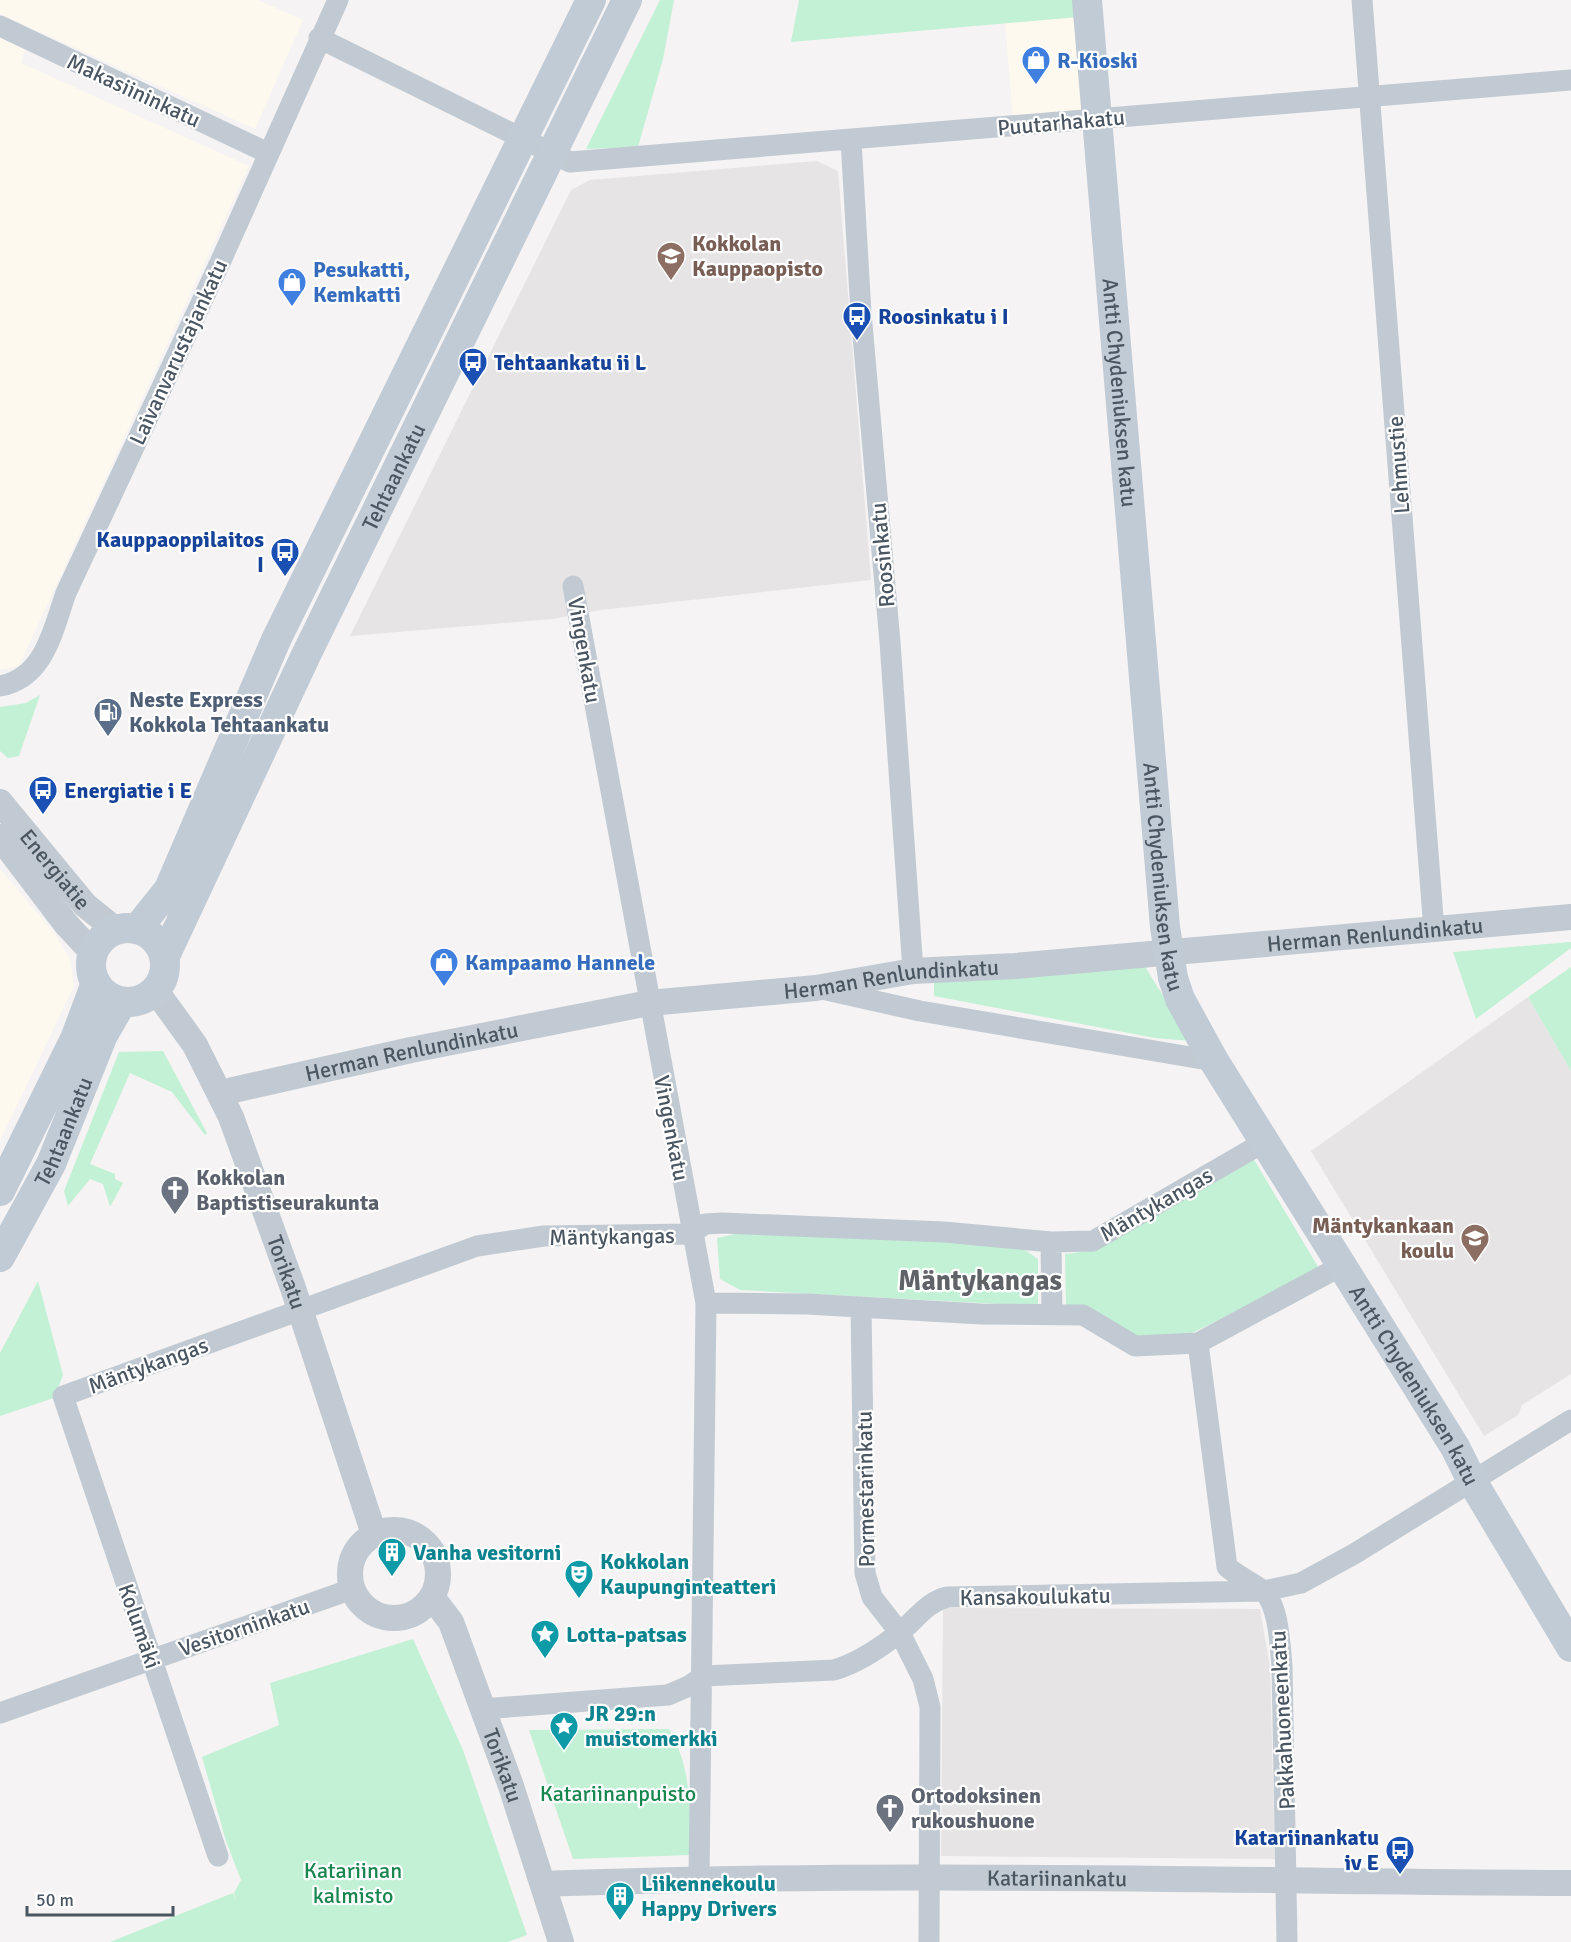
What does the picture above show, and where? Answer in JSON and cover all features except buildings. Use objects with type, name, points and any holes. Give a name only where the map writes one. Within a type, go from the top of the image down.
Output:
[{"type":"main road","name":"Tehtaankatu","points":[[127,929],[169,889],[276,640],[591,0]]},
{"type":"main road","name":"Tehtaankatu","points":[[165,956],[306,655],[627,0]]},
{"type":"main road","name":"Antti Chydeniuksen katu","points":[[1087,0],[1168,953],[1180,999],[1214,1061],[1455,1447],[1472,1481],[1571,1647]]},
{"type":"main road","points":[[127,929],[155,939],[165,956],[164,974],[156,991],[141,1000],[122,1002],[107,995],[96,983],[91,963],[93,953],[102,939],[127,929]]},
{"type":"main road","name":"Tehtaankatu","points":[[0,1191],[75,1039],[96,983]]},
{"type":"main road","name":"Tehtaankatu","points":[[0,1257],[51,1164],[102,1035],[122,1002]]},
{"type":"street","name":"Laivanvarustajankatu","points":[[0,686],[22,677],[46,650],[66,593],[338,0]]},
{"type":"street","name":"Lehmustie","points":[[1362,0],[1434,930]]},
{"type":"street","name":"Makasiininkatu","points":[[0,26],[268,153]]},
{"type":"street","name":"Puutarhakatu","points":[[319,38],[570,162],[1571,80]]},
{"type":"street","name":"Roosinkatu","points":[[851,140],[861,313],[890,642],[913,971]]},
{"type":"street","name":"Vingenkatu","points":[[573,586],[691,1234],[706,1303],[699,1879]]},
{"type":"street","name":"Energiatie","points":[[0,802],[85,905],[127,929]]},
{"type":"street","name":"Energiatie","points":[[0,837],[67,925],[93,953]]},
{"type":"street","name":"Herman Renlundinkatu","points":[[220,1093],[411,1050],[649,1003],[816,988],[913,971],[1168,953],[1571,916]]},
{"type":"street","points":[[816,988],[920,1011],[1214,1061]]},
{"type":"street","name":"Torikatu","points":[[156,991],[186,1030],[231,1117],[299,1309],[374,1534]]},
{"type":"street","name":"Mäntykangas","points":[[63,1396],[477,1246],[506,1240],[544,1236],[691,1234],[705,1224],[722,1223],[944,1232],[1051,1242],[1093,1241],[1266,1141]]},
{"type":"street","points":[[1051,1242],[1052,1312]]},
{"type":"street","points":[[706,1303],[861,1307],[981,1314],[1052,1312],[1083,1315],[1135,1346],[1198,1343],[1343,1265]]},
{"type":"street","name":"Pormestarinkatu","points":[[861,1307],[866,1573],[872,1597],[900,1633],[923,1679],[930,1707],[929,1942]]},
{"type":"street","points":[[1198,1343],[1227,1567],[1264,1592]]},
{"type":"street","name":"Kolumäki","points":[[63,1396],[218,1856]]},
{"type":"street","name":"Kansakoulukatu","points":[[482,1708],[668,1695],[690,1686],[703,1676],[834,1670],[853,1664],[900,1633],[933,1600],[947,1597],[1264,1592],[1301,1583],[1354,1554],[1571,1420]]},
{"type":"street","points":[[388,1529],[416,1534],[435,1556],[438,1569],[437,1584],[432,1597],[422,1608],[410,1615],[397,1618],[382,1617],[364,1606],[352,1589],[350,1570],[355,1551],[374,1534],[388,1529]]},
{"type":"street","name":"Vesitorninkatu","points":[[0,1713],[352,1589]]},
{"type":"street","name":"Pakkahuoneenkatu","points":[[1264,1592],[1278,1621],[1282,1666],[1288,1881],[1287,1942]]},
{"type":"street","name":"Torikatu","points":[[432,1597],[451,1622],[543,1884],[561,1942]]},
{"type":"street","name":"Katariinankatu","points":[[543,1884],[699,1879],[1571,1883]]},
{"type":"shaded area","points":[[0,0],[258,0],[303,20],[255,129],[0,14]]},
{"type":"shaded area","points":[[1078,17],[1087,114],[1013,118],[1005,23]]},
{"type":"shaded area","points":[[0,38],[25,50],[21,63],[249,166],[19,666],[0,670]]},
{"type":"shaded area","points":[[817,161],[838,171],[871,580],[601,610],[553,619],[350,636],[571,190],[590,180]]},
{"type":"shaded area","points":[[0,869],[55,934],[70,959],[74,986],[0,1141]]},
{"type":"shaded area","name":"Mäntykankaan koulu","points":[[1528,997],[1571,1071],[1571,1374],[1522,1405],[1518,1415],[1484,1436],[1311,1151]]},
{"type":"shaded area","points":[[943,1608],[1260,1609],[1270,1667],[1275,1859],[941,1856]]},
{"type":"green space","points":[[660,0],[674,0],[663,59],[638,147],[586,149]]},
{"type":"green space","points":[[799,0],[1076,0],[1078,17],[791,42]]},
{"type":"green space","points":[[40,695],[19,756],[8,758],[0,751],[0,707],[26,703]]},
{"type":"green space","points":[[1571,942],[1571,948],[1476,1019],[1453,952]]},
{"type":"green space","points":[[1144,965],[1191,1041],[1155,1038],[934,996],[934,982]]},
{"type":"green space","points":[[1571,967],[1571,1071],[1528,997]]},
{"type":"green space","points":[[163,1051],[207,1133],[205,1135],[172,1092],[130,1073],[90,1164],[115,1174],[115,1179],[123,1183],[110,1207],[103,1184],[90,1179],[68,1206],[64,1191],[119,1052]]},
{"type":"green space","points":[[1253,1158],[1320,1270],[1190,1334],[1139,1337],[1066,1305],[1065,1254],[1097,1250]]},
{"type":"green space","points":[[744,1232],[942,1240],[1022,1248],[1038,1259],[1038,1306],[740,1290],[720,1279],[717,1238]]},
{"type":"green space","points":[[38,1281],[63,1375],[54,1398],[0,1416],[0,1353]]},
{"type":"green space","name":"Katariinan kalmisto","points":[[413,1639],[463,1750],[527,1935],[508,1942],[110,1942],[233,1893],[236,1901],[234,1893],[241,1880],[226,1841],[202,1757],[279,1725],[270,1683]]},
{"type":"green space","name":"Katariinanpuisto","points":[[669,1729],[677,1745],[686,1775],[691,1855],[573,1859],[529,1730]]},
{"type":"place","name":"R-Kioski","points":[[1036,86]]},
{"type":"place","name":"Kokkolan Kauppaopisto","points":[[671,282]]},
{"type":"place","name":"Pesukatti, Kemkatti","points":[[292,308]]},
{"type":"place","name":"Roosinkatu i I","points":[[857,342]]},
{"type":"place","name":"Tehtaankatu ii L","points":[[473,388]]},
{"type":"place","name":"Kauppaoppilaitos I","points":[[285,578]]},
{"type":"place","name":"Neste Express Kokkola Tehtaankatu","points":[[108,738]]},
{"type":"place","name":"Energiatie i E","points":[[43,816]]},
{"type":"place","name":"Kampaamo Hannele","points":[[444,988]]},
{"type":"place","name":"Kokkolan Baptistiseurakunta","points":[[175,1216]]},
{"type":"place","name":"Mäntykankaan koulu","points":[[1475,1264]]},
{"type":"place","name":"Vanha vesitorni","points":[[392,1578]]},
{"type":"place","name":"Kokkolan Kaupunginteatteri","points":[[579,1600]]},
{"type":"place","name":"Lotta-patsas","points":[[545,1660]]},
{"type":"place","name":"JR 29:n muistomerkki","points":[[564,1752]]},
{"type":"place","name":"Ortodoksinen rukoushuone","points":[[890,1834]]},
{"type":"place","name":"Katariinankatu iv E","points":[[1400,1876]]},
{"type":"place","name":"Liikennekoulu Happy Drivers","points":[[620,1922]]},
{"type":"district","name":"Mäntykangas","points":[[980,1280]]}]
